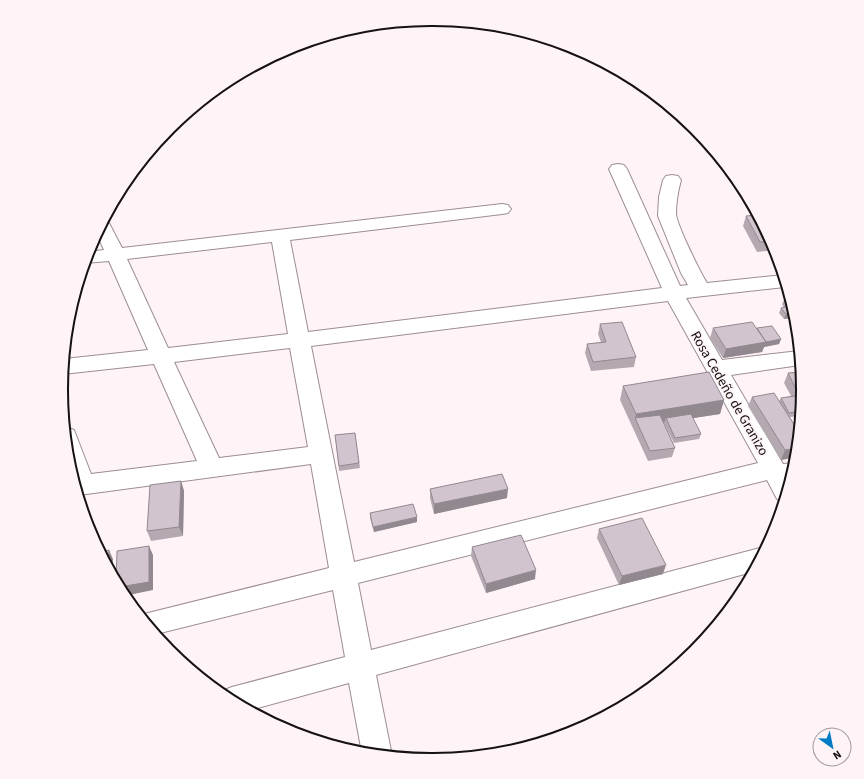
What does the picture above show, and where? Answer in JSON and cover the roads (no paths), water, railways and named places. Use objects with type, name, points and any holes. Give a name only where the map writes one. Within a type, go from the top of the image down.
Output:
[{"type":"street","name":"Rosa Cedeño de Granizo","points":[[618,169],[674,294],[716,369],[782,477]]},
{"type":"street","points":[[672,180],[668,197],[667,216],[691,273],[701,290]]},
{"type":"street","points":[[94,257],[502,209]]},
{"type":"street","points":[[105,231],[212,468]]},
{"type":"street","points":[[280,236],[344,576],[359,667],[376,748]]},
{"type":"street","points":[[69,366],[300,340],[701,290],[779,282]]},
{"type":"street","points":[[716,369],[794,359]]},
{"type":"street","points":[[82,486],[321,454]]},
{"type":"street","points":[[154,623],[344,576],[782,477]]},
{"type":"street","points":[[241,699],[752,561]]}]
